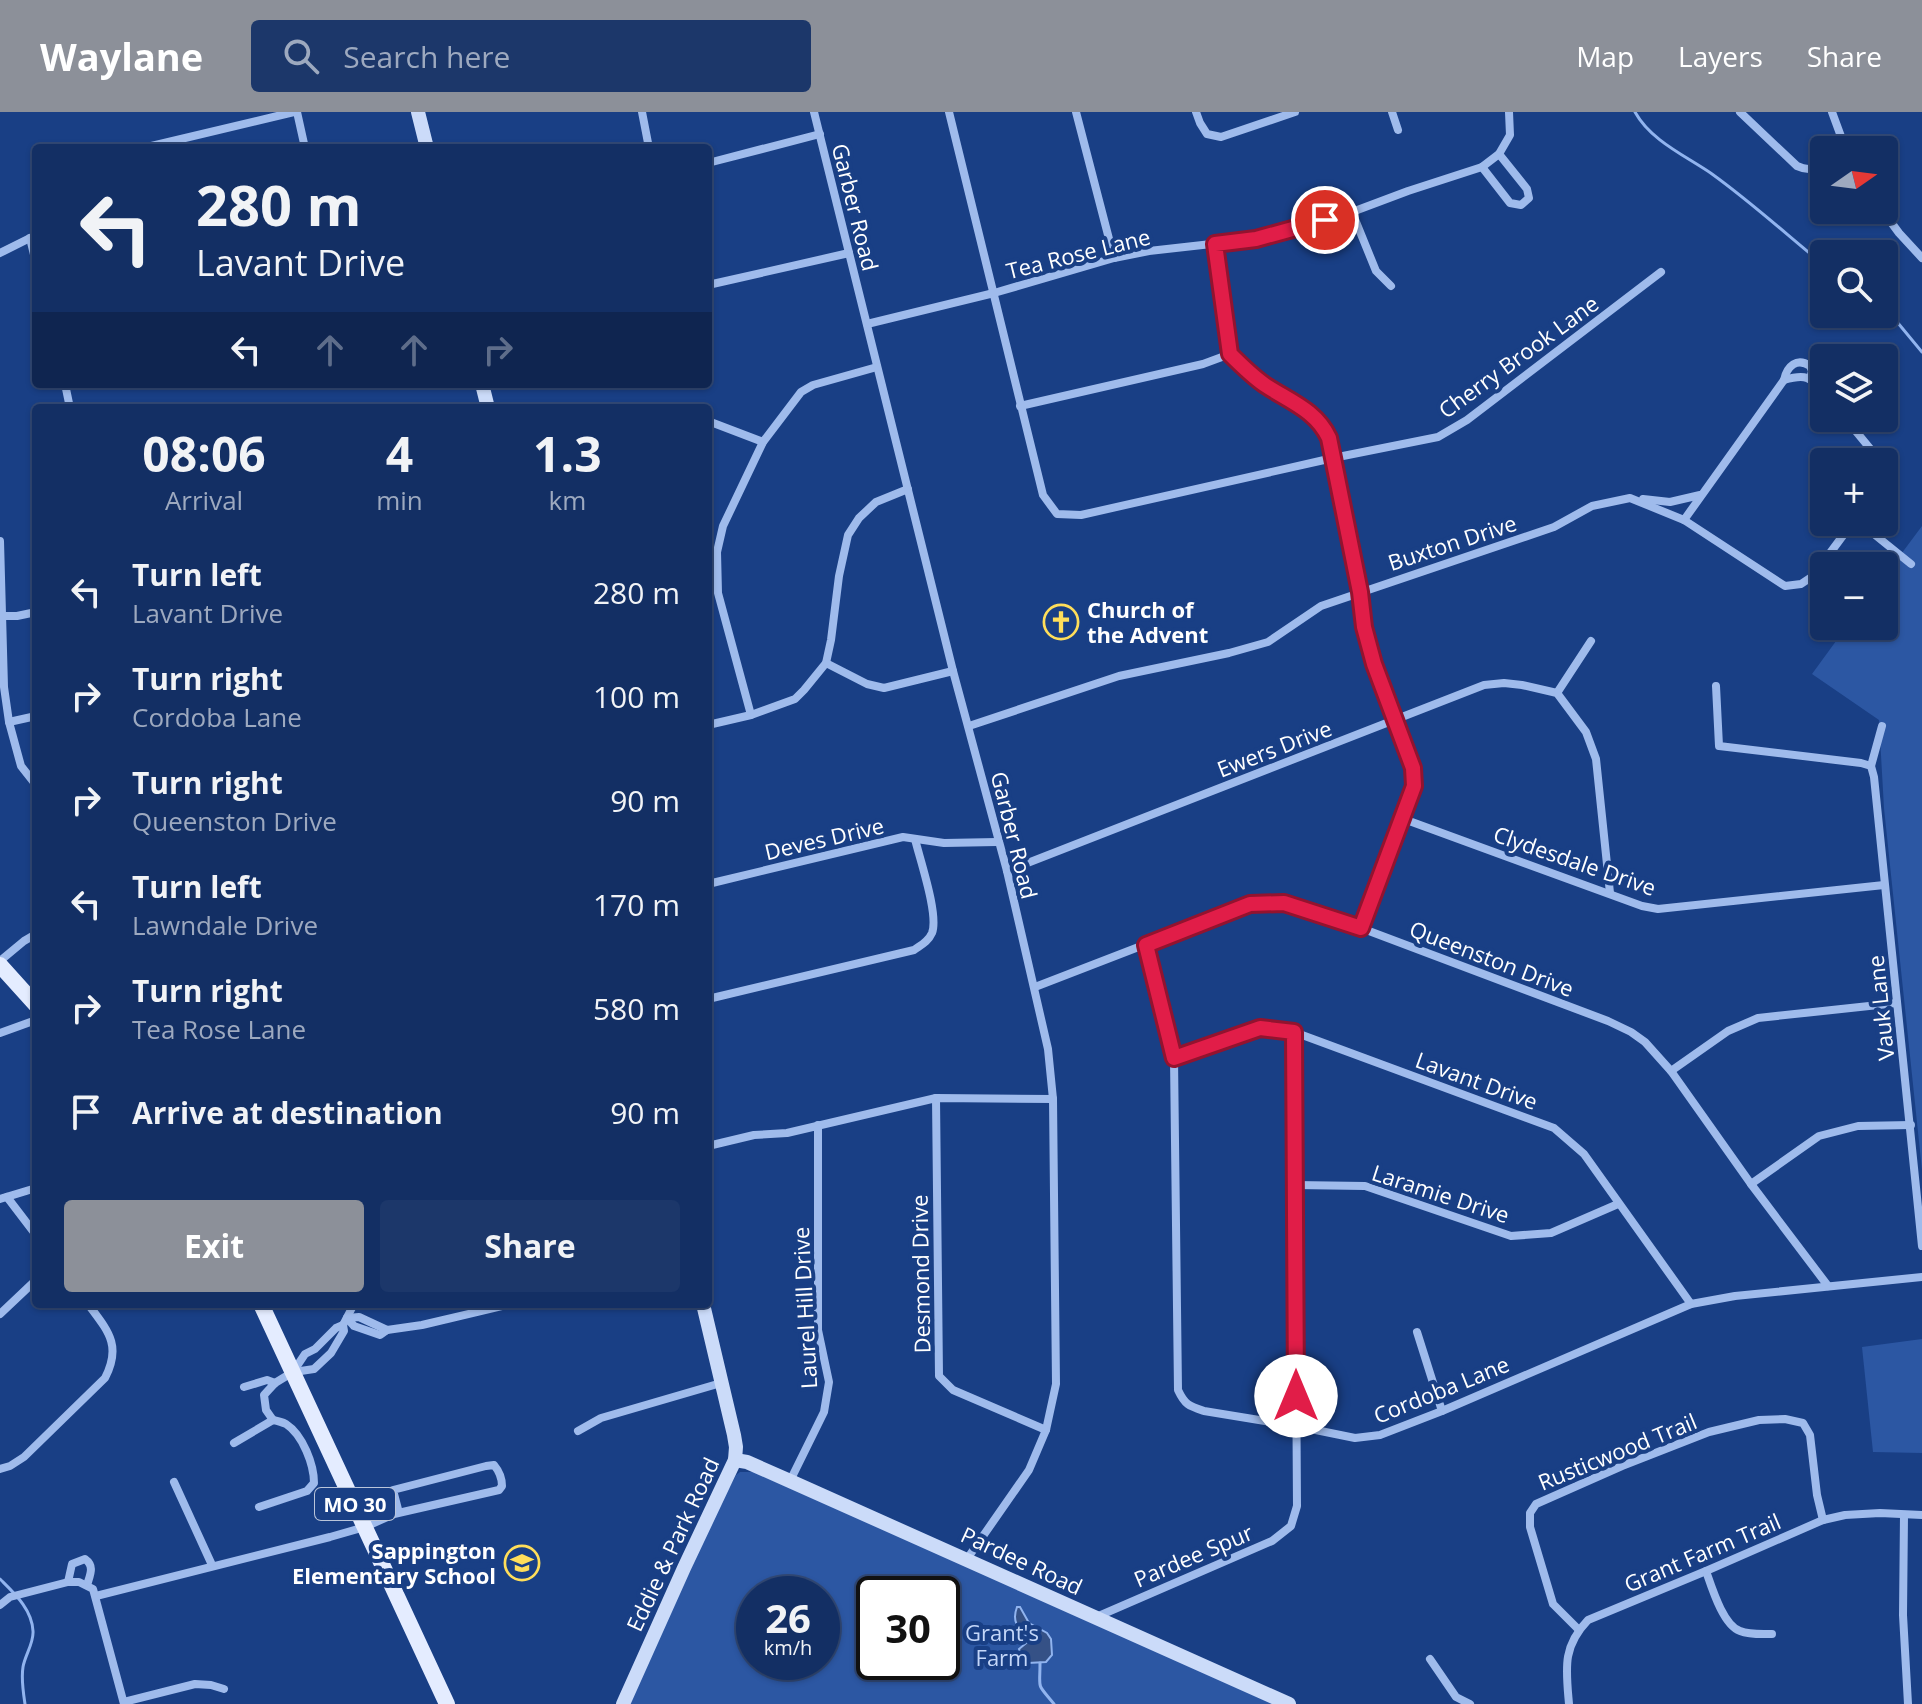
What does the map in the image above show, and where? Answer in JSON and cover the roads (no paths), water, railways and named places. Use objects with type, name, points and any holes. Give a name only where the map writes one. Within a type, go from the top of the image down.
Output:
[{"type":"main road","points":[[0,963],[32,1000]]},
{"type":"main road","name":"MO 30","points":[[263,1308],[447,1704]]},
{"type":"street","points":[[160,144],[296,112],[304,144]]},
{"type":"street","points":[[418,112],[426,144]]},
{"type":"street","points":[[642,112],[648,144]]},
{"type":"street","name":"Garber Road","points":[[814,112],[953,671],[1007,871],[1048,1049],[1053,1099],[1056,1384],[1046,1430],[1029,1470],[967,1559]]},
{"type":"street","points":[[949,112],[1020,406],[1203,364],[1230,354]]},
{"type":"street","points":[[1076,112],[1114,258]]},
{"type":"street","points":[[1196,112],[1207,134],[1221,137],[1295,112]]},
{"type":"street","points":[[1392,112],[1398,130]]},
{"type":"street","points":[[1482,167],[1510,203],[1521,205],[1529,198],[1527,189],[1496,157],[1510,135],[1509,112]]},
{"type":"street","points":[[1740,112],[1797,166],[1810,169]]},
{"type":"street","points":[[1832,112],[1841,136]]},
{"type":"street","points":[[712,162],[820,134]]},
{"type":"street","name":"Tea Rose Lane","points":[[867,324],[994,293],[1114,258],[1256,239],[1352,212],[1482,167],[1496,157]]},
{"type":"street","points":[[1352,212],[1376,271],[1391,286]]},
{"type":"street","points":[[1892,224],[1922,258]]},
{"type":"street","points":[[0,253],[32,237]]},
{"type":"street","points":[[1215,244],[1230,354],[1261,382],[1315,417],[1329,438],[1360,592],[1364,627],[1374,664],[1415,776],[1414,786],[1361,928]]},
{"type":"street","points":[[712,284],[849,253]]},
{"type":"street","name":"Cherry Brook Lane","points":[[1020,406],[1043,495],[1057,514],[1081,515],[1438,437],[1457,426],[1661,272]]},
{"type":"street","points":[[1684,520],[1784,380],[1786,371],[1799,362],[1810,366]]},
{"type":"street","points":[[751,715],[718,593],[712,552],[763,442],[801,392],[813,385],[877,367]]},
{"type":"street","points":[[1784,380],[1803,376],[1810,379]]},
{"type":"street","points":[[712,423],[763,442]]},
{"type":"street","points":[[1856,432],[1870,448]]},
{"type":"street","points":[[712,724],[751,715],[795,699],[826,663],[848,535],[859,518],[876,502],[908,489]]},
{"type":"street","name":"Buxton Drive","points":[[969,726],[1119,676],[1268,642],[1321,606],[1554,527],[1592,506],[1630,498],[1670,502],[1701,494]]},
{"type":"street","points":[[1630,498],[1684,520],[1785,586],[1801,584],[1813,576],[1845,536]]},
{"type":"street","points":[[1874,536],[1911,564]]},
{"type":"street","points":[[0,541],[4,687],[9,722],[21,766],[32,780]]},
{"type":"street","points":[[1,616],[32,613]]},
{"type":"street","points":[[1591,641],[1557,693],[1586,732],[1596,759],[1610,893]]},
{"type":"street","points":[[826,663],[867,684],[884,688],[953,671]]},
{"type":"street","name":"Ewers Drive","points":[[1007,871],[1484,685],[1504,683],[1557,693]]},
{"type":"street","points":[[1716,686],[1719,746],[1871,766],[1882,726]]},
{"type":"street","points":[[9,722],[32,717]]},
{"type":"street","name":"Vauk Lane","points":[[1871,766],[1922,1246]]},
{"type":"street","name":"Clydesdale Drive","points":[[1401,818],[1642,906],[1658,909],[1884,885]]},
{"type":"street","name":"Deves Drive","points":[[712,883],[903,837],[944,843],[997,842]]},
{"type":"street","points":[[712,998],[914,950],[925,943],[935,917],[915,839]]},
{"type":"street","name":"Queenston Drive","points":[[1035,987],[1250,904],[1284,903],[1361,928],[1608,1021],[1645,1042],[1671,1071],[1828,1286]]},
{"type":"street","points":[[0,963],[32,936]]},
{"type":"street","name":"Cordoba Lane","points":[[1146,945],[1174,1058],[1178,1390],[1184,1403],[1204,1411],[1355,1438],[1380,1435],[1691,1304],[1735,1296],[1922,1277]]},
{"type":"street","points":[[1671,1071],[1728,1031],[1758,1018],[1897,1003]]},
{"type":"street","points":[[0,1033],[32,1021]]},
{"type":"street","name":"Lavant Drive","points":[[1174,1058],[1260,1028],[1294,1032],[1554,1128],[1584,1154],[1691,1304]]},
{"type":"street","name":"Pardee Spur","points":[[1094,1618],[1272,1541],[1291,1526],[1297,1506],[1294,1032]]},
{"type":"street","points":[[712,1145],[754,1135],[787,1133],[936,1098],[1053,1099]]},
{"type":"street","name":"Desmond Drive","points":[[936,1098],[939,1376],[953,1390],[1046,1430]]},
{"type":"street","name":"Laurel Hill Drive","points":[[790,1481],[824,1412],[829,1382],[818,1330],[818,1125]]},
{"type":"street","points":[[1751,1184],[1819,1136],[1858,1126],[1911,1125]]},
{"type":"street","name":"Laramie Drive","points":[[1295,1185],[1365,1186],[1511,1236],[1551,1233],[1618,1204]]},
{"type":"street","points":[[32,1189],[4,1198],[32,1230]]},
{"type":"street","points":[[0,1314],[32,1284]]},
{"type":"street","points":[[0,1469],[24,1457],[105,1378],[114,1361],[111,1338],[91,1308]]},
{"type":"street","points":[[259,1507],[307,1491],[314,1483],[314,1472],[298,1437],[287,1425],[273,1420],[266,1410],[264,1395],[275,1383],[293,1372],[314,1369],[331,1353],[344,1331],[352,1308]]},
{"type":"street","points":[[345,1322],[380,1335],[387,1330],[494,1308]]},
{"type":"street","name":"Eddie & Park Road","points":[[623,1704],[735,1460],[736,1447],[704,1308]]},
{"type":"street","points":[[293,1372],[305,1354],[345,1322]]},
{"type":"street","points":[[1417,1332],[1442,1411]]},
{"type":"street","points":[[244,1387],[267,1380],[275,1383]]},
{"type":"street","points":[[578,1431],[601,1418],[721,1383]]},
{"type":"street","name":"Rusticwood Trail","points":[[1578,1629],[1553,1604],[1530,1527],[1530,1513],[1536,1504],[1709,1432],[1759,1420],[1785,1419],[1803,1423],[1810,1435],[1823,1520]]},
{"type":"street","points":[[234,1443],[273,1420]]},
{"type":"street","name":"Pardee Road","points":[[735,1460],[747,1462],[1289,1704]]},
{"type":"street","points":[[96,1596],[365,1527],[399,1513],[499,1490],[502,1481],[498,1469],[494,1465],[486,1466],[393,1490],[399,1513]]},
{"type":"street","points":[[174,1482],[212,1565]]},
{"type":"street","name":"Grant Farm Trail","points":[[1578,1629],[1588,1620],[1823,1520],[1880,1513],[1922,1515]]},
{"type":"street","points":[[1904,1515],[1903,1615],[1908,1704]]},
{"type":"street","points":[[68,1582],[72,1564],[85,1559],[91,1567],[87,1585]]},
{"type":"street","points":[[1706,1571],[1723,1613],[1735,1630],[1748,1634],[1772,1634]]},
{"type":"street","points":[[3,1601],[68,1582],[79,1582],[93,1589],[124,1703],[195,1684],[224,1689]]},
{"type":"street","points":[[1569,1704],[1567,1654],[1578,1629]]},
{"type":"street","points":[[1430,1659],[1456,1697],[1470,1704]]},
{"type":"waterway","points":[[1635,112],[1660,140],[1712,174],[1810,253]]},
{"type":"waterway","points":[[1898,323],[1922,352]]},
{"type":"waterway","points":[[0,1579],[21,1602],[32,1623],[32,1640],[22,1672],[25,1704]]},
{"type":"waterway","points":[[1040,1663],[1040,1686],[1054,1704]]},
{"type":"place","name":"Church of the Advent","points":[[1061,622]]},
{"type":"place","name":"Sappington Elementary School","points":[[522,1563]]},
{"type":"park label","name":"Grant's Farm","points":[[1002,1644]]}]
